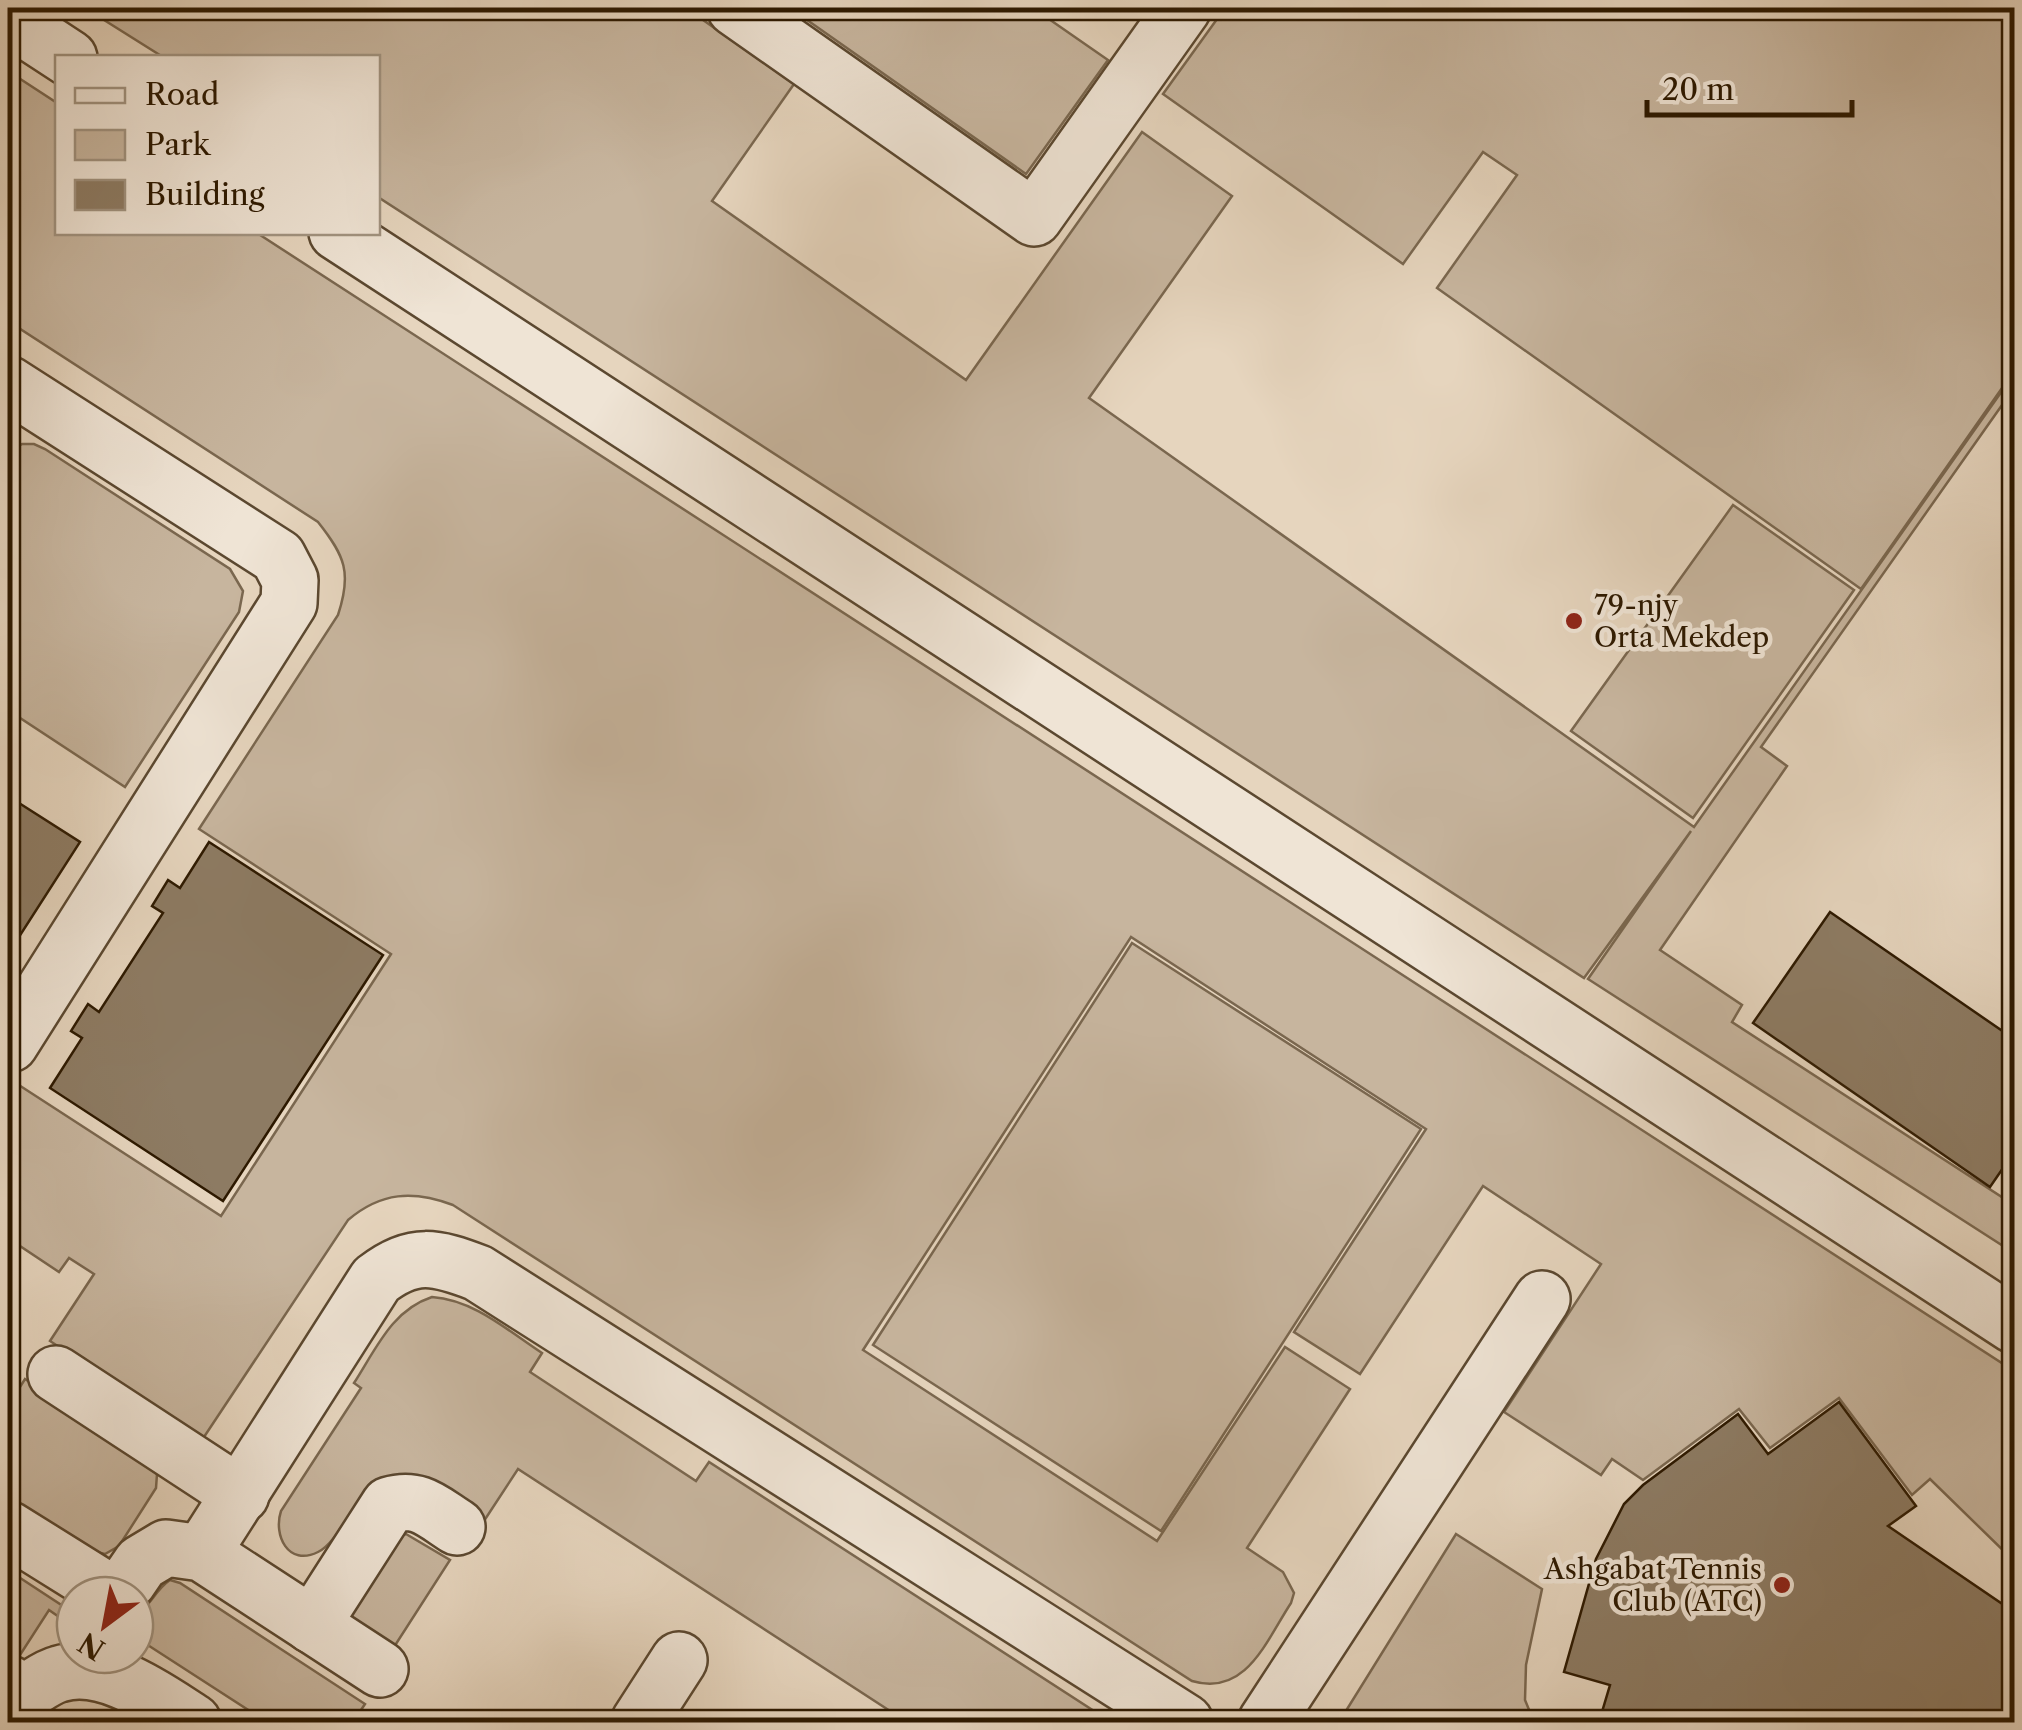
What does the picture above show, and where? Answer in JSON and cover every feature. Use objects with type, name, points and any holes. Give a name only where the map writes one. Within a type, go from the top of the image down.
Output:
[{"type":"street","points":[[736,8],[1034,218],[1184,8]]},
{"type":"street","points":[[8,18],[64,55]]},
{"type":"street","points":[[342,235],[2014,1324]]},
{"type":"street","points":[[8,384],[278,556],[290,580],[288,603],[10,1044]]},
{"type":"street","points":[[202,1553],[376,1280],[394,1266],[418,1258],[447,1262],[478,1273],[1186,1722]]},
{"type":"street","points":[[1266,1722],[1542,1299]]},
{"type":"street","points":[[56,1374],[241,1495]]},
{"type":"street","points":[[312,1625],[389,1505],[407,1500],[420,1504],[457,1527]]},
{"type":"street","points":[[8,1529],[109,1592],[128,1582],[141,1563],[166,1548],[202,1553],[380,1669]]},
{"type":"street","points":[[638,1722],[679,1660]]},
{"type":"street","points":[[13,1698],[60,1673],[98,1673],[149,1694],[193,1722]]},
{"type":"green space","points":[[85,8],[686,8],[794,84],[712,201],[966,380],[1142,132],[1232,196],[1089,398],[1694,827],[2014,374],[2014,388],[1761,747],[1787,766],[1660,950],[1742,1005],[1732,1022],[2014,1205],[2014,1253],[1588,979],[1691,831],[1584,978],[380,198],[380,55],[160,55]]},
{"type":"green space","points":[[790,8],[1033,8],[1108,60],[1026,174]]},
{"type":"green space","points":[[1225,8],[2014,8],[2014,371],[1861,589],[1437,288],[1517,175],[1483,152],[1403,264],[1163,94]]},
{"type":"green space","points":[[8,71],[55,102],[55,235],[260,235],[2014,1371],[2014,1561],[1930,1479],[1912,1495],[1839,1398],[1770,1448],[1739,1409],[1643,1480],[1612,1459],[1601,1475],[1504,1412],[1601,1264],[1483,1186],[1360,1374],[1294,1332],[1426,1129],[1131,937],[863,1350],[1157,1541],[1285,1347],[1350,1389],[1247,1548],[1283,1572],[1294,1593],[1263,1649],[1227,1681],[1192,1681],[453,1205],[438,1200],[398,1196],[373,1204],[348,1220],[202,1440],[50,1341],[94,1274],[69,1258],[59,1272],[8,1238],[8,1078],[221,1216],[391,954],[199,829],[338,615],[345,576],[340,555],[318,522],[8,321]]},
{"type":"green space","points":[[22,444],[45,449],[230,569],[243,591],[239,612],[125,787],[8,710],[8,453]]},
{"type":"green space","points":[[1733,505],[1854,590],[1693,818],[1571,731]]},
{"type":"green space","points":[[1132,943],[1421,1129],[1161,1531],[873,1345]]},
{"type":"green space","points":[[432,1297],[476,1310],[542,1353],[530,1372],[696,1481],[709,1462],[1111,1722],[907,1722],[518,1469],[482,1524],[370,1489],[325,1547],[307,1556],[291,1552],[279,1530],[281,1511],[361,1388],[354,1383],[386,1332],[406,1311]]},
{"type":"green space","points":[[25,1379],[146,1458],[157,1474],[156,1488],[119,1546],[105,1554],[87,1550],[8,1498],[8,1406]]},
{"type":"green space","points":[[406,1534],[450,1560],[385,1661],[344,1618],[395,1538]]},
{"type":"green space","points":[[1456,1534],[1542,1589],[1526,1665],[1525,1700],[1534,1722],[1339,1722]]},
{"type":"green space","points":[[8,1570],[55,1601],[55,1614],[49,1610],[20,1655],[8,1647]]},
{"type":"green space","points":[[170,1580],[180,1583],[365,1704],[353,1722],[267,1722],[155,1650],[155,1595]]},
{"type":"building","points":[[8,796],[80,842],[8,954]]},
{"type":"building","points":[[209,842],[383,955],[223,1201],[50,1088],[82,1038],[71,1031],[88,1004],[99,1012],[163,913],[152,906],[168,880],[180,888]]},
{"type":"building","points":[[1830,912],[2014,1039],[2014,1152],[1990,1187],[1753,1023]]},
{"type":"building","name":"Ashgabat Tennis Club (ATC)","points":[[1839,1402],[1916,1506],[1888,1526],[2014,1612],[2014,1722],[1599,1722],[1610,1685],[1564,1672],[1596,1559],[1624,1504],[1643,1485],[1738,1414],[1768,1454]]},
{"type":"place","name":"79-njy Orta Mekdep","points":[[1574,621]]},
{"type":"place","name":"Ashgabat Tennis Club (ATC)","points":[[1782,1585]]}]
